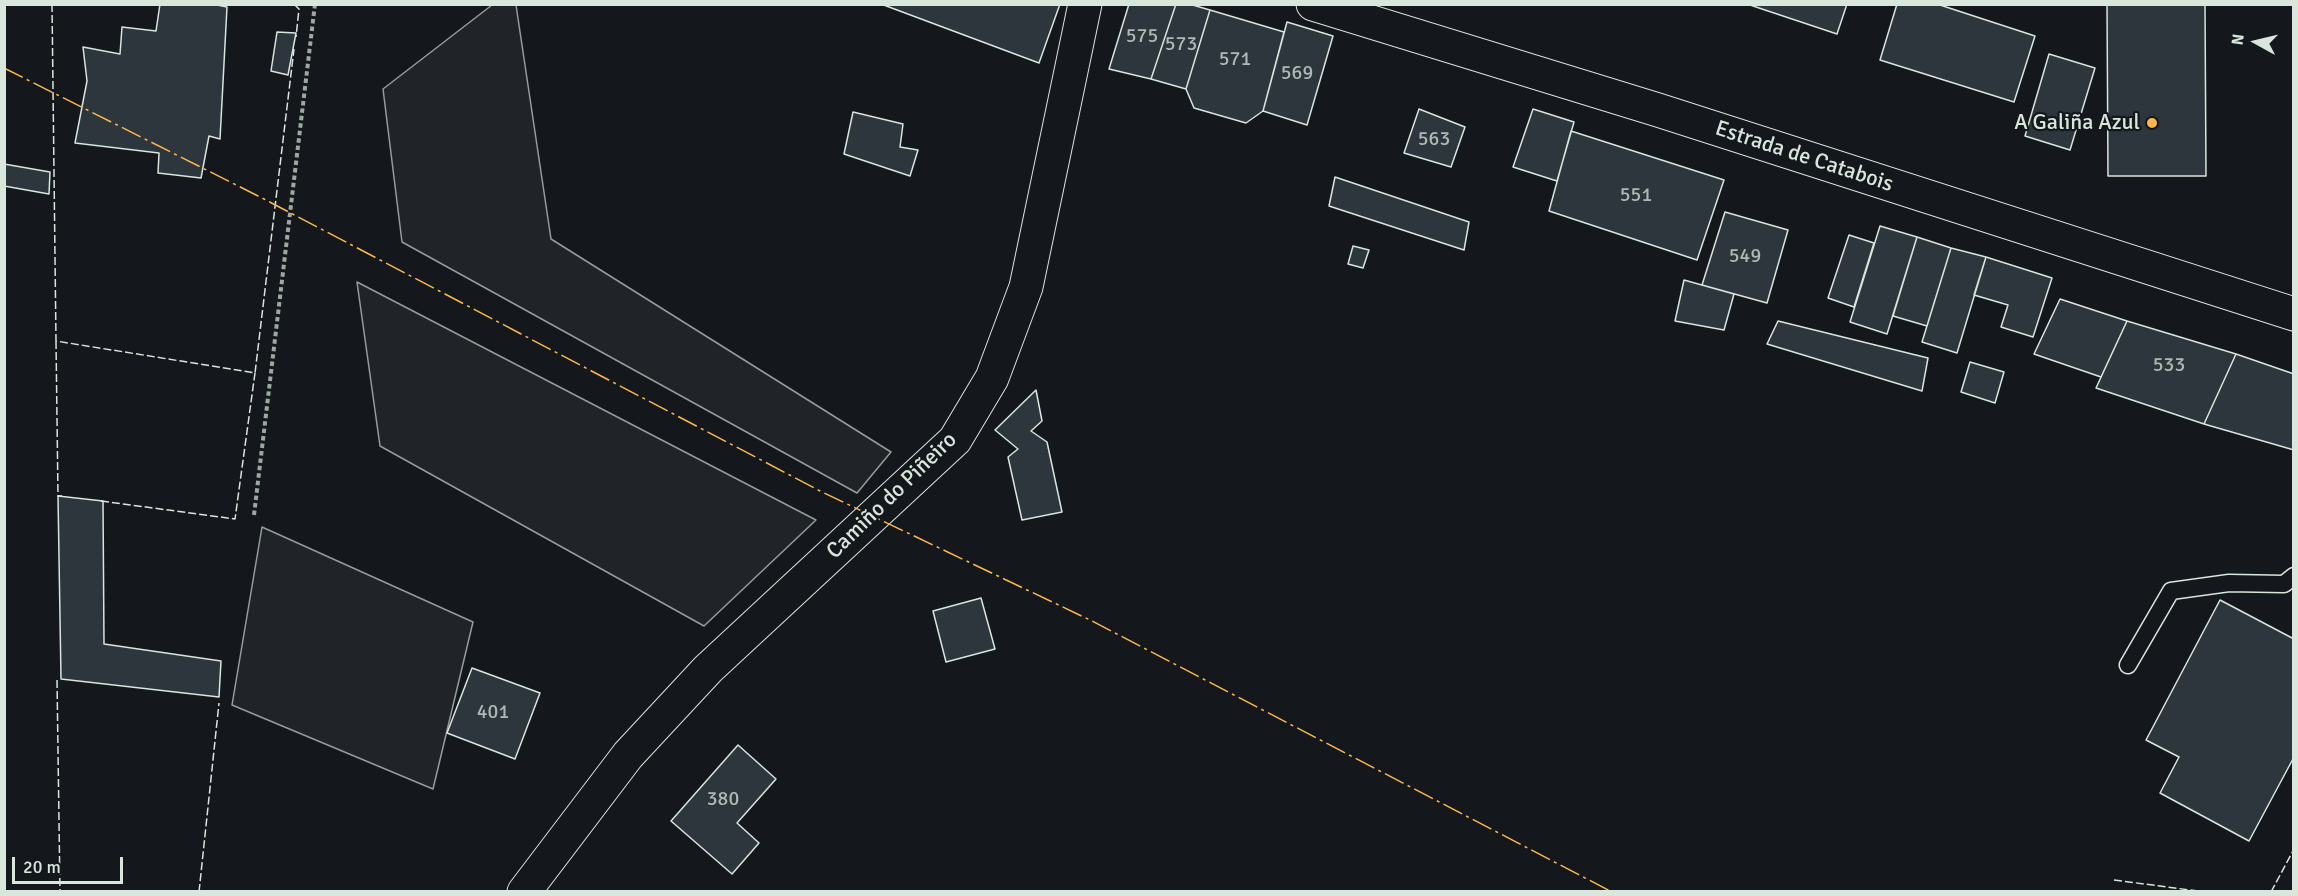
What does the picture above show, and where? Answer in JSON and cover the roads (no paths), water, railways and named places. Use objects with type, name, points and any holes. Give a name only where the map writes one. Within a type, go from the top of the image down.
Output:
[{"type":"street","name":"Camiño do Piñeiro","points":[[524,891],[628,755],[708,669],[955,440],[992,378],[1026,287],[1085,4]]},
{"type":"street","name":"Estrada de Catabois","points":[[1313,4],[1658,110],[2294,314]]},
{"type":"lane","points":[[2128,665],[2171,591],[2229,583],[2284,584],[2294,576]]},
{"type":"place","name":"A Galiña Azul","points":[[2152,123]]}]
